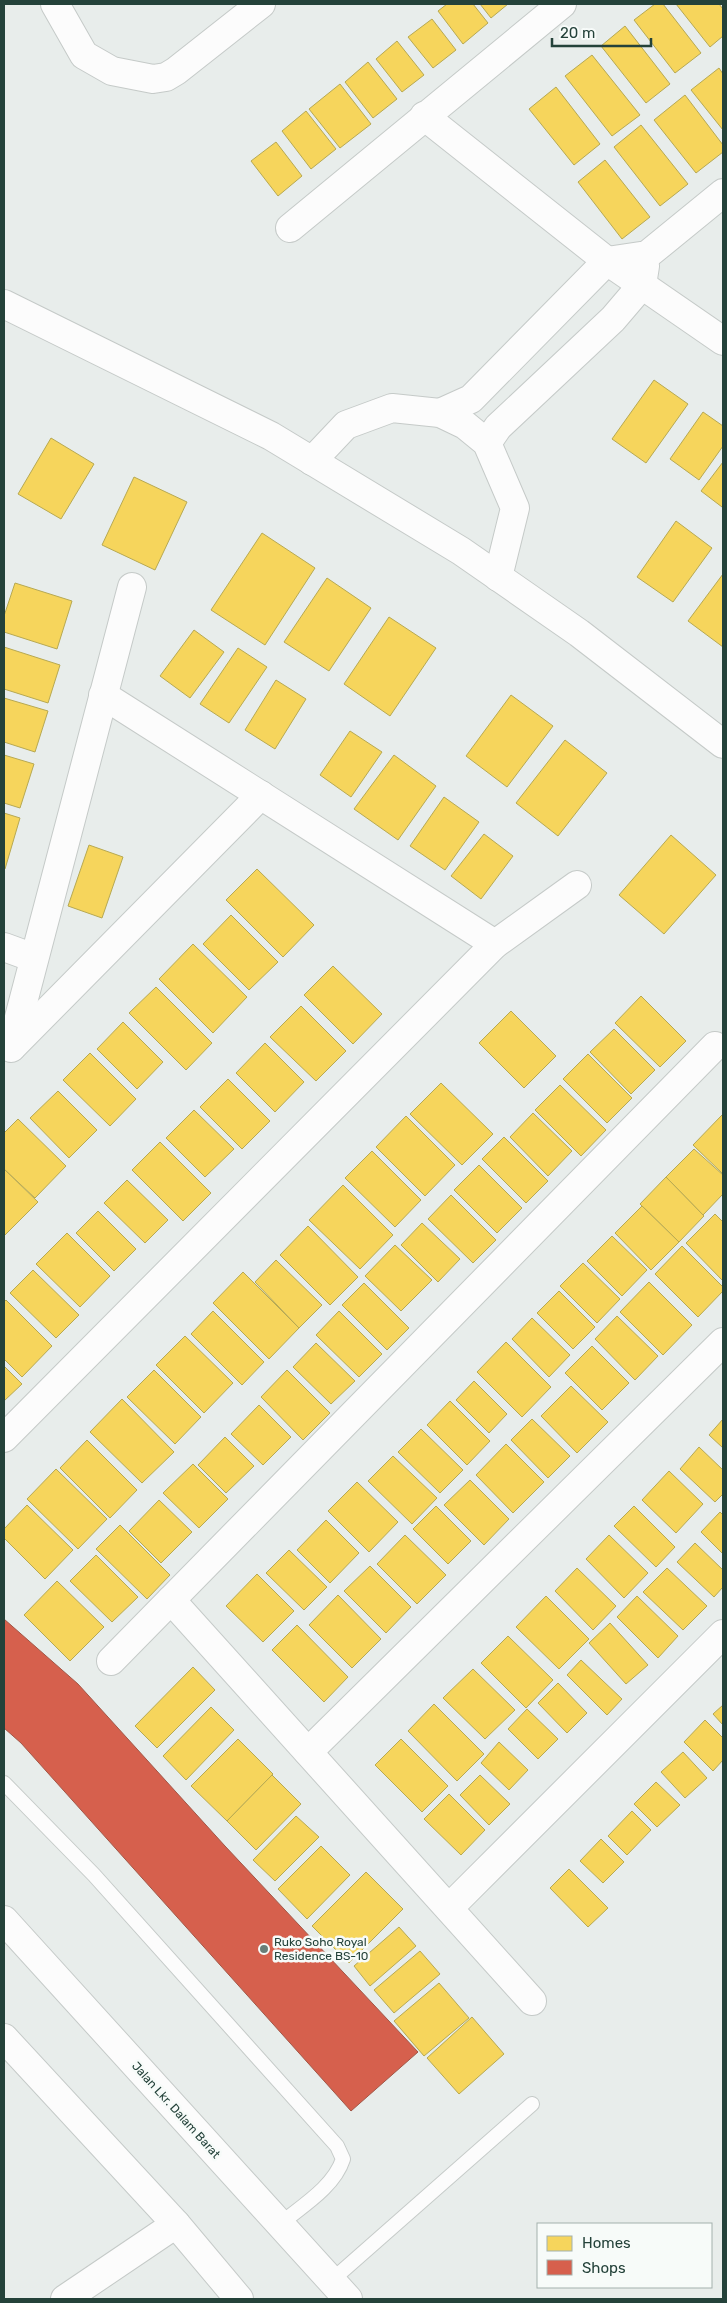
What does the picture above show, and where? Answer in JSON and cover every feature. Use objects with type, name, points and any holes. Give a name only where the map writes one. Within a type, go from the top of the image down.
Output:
[{"type":"street","points":[[55,4],[84,55],[112,71],[153,79],[166,77],[176,71],[261,4]]},
{"type":"street","points":[[290,228],[562,4]]},
{"type":"street","points":[[424,116],[607,261],[723,341]]},
{"type":"street","points":[[440,413],[470,399],[607,261],[647,255],[723,193]]},
{"type":"street","points":[[487,443],[498,427],[613,319],[642,285],[647,255]]},
{"type":"street","points":[[4,304],[272,436],[461,551],[579,633],[723,744]]},
{"type":"street","points":[[312,461],[346,425],[392,408],[440,413],[466,425],[487,443],[516,508],[498,578]]},
{"type":"street","points":[[7,1052],[14,991],[34,958],[132,587]]},
{"type":"street","points":[[103,695],[496,944]]},
{"type":"street","points":[[7,1052],[261,795]]},
{"type":"street","points":[[4,1438],[496,944],[576,884]]},
{"type":"street","points":[[4,947],[34,958]]},
{"type":"street","points":[[111,1661],[715,1046]]},
{"type":"street","points":[[308,1752],[723,1342]]},
{"type":"street","points":[[171,1600],[532,2001]]},
{"type":"street","points":[[448,1908],[723,1634]]},
{"type":"street","name":"Jalan Lkr. Dalam Barat","points":[[4,1920],[340,2290]]},
{"type":"street","points":[[4,2038],[176,2224],[239,2299]]},
{"type":"street","points":[[65,2299],[176,2224]]},
{"type":"lane","points":[[4,1783],[94,1875],[337,2146],[343,2159],[340,2170],[318,2192],[280,2224]]},
{"type":"lane","points":[[340,2290],[532,2104]]},
{"type":"building: Homes","points":[[447,4],[473,4],[488,23],[463,44],[438,11]]},
{"type":"building: Homes","points":[[480,4],[508,4],[491,18]]},
{"type":"building: Homes","points":[[655,4],[663,4],[701,53],[675,73],[634,20]]},
{"type":"building: Homes","points":[[676,4],[719,4],[723,9],[723,36],[710,47]]},
{"type":"building: Homes","points":[[432,19],[456,50],[433,68],[408,37]]},
{"type":"building: Homes","points":[[625,26],[670,84],[646,103],[601,46]]},
{"type":"building: Homes","points":[[397,41],[424,75],[402,92],[376,59]]},
{"type":"building: Homes","points":[[592,55],[640,115],[612,136],[565,76]]},
{"type":"building: Homes","points":[[368,62],[397,99],[373,118],[345,82]]},
{"type":"building: Homes","points":[[719,68],[723,74],[723,130],[691,90]]},
{"type":"building: Homes","points":[[340,84],[371,124],[340,148],[309,109]]},
{"type":"building: Homes","points":[[556,87],[600,144],[574,165],[529,109]]},
{"type":"building: Homes","points":[[685,95],[723,145],[723,152],[696,173],[654,120]]},
{"type":"building: Homes","points":[[306,111],[336,149],[311,169],[282,131]]},
{"type":"building: Homes","points":[[641,125],[688,184],[660,206],[614,147]]},
{"type":"building: Homes","points":[[276,142],[302,176],[278,196],[251,161]]},
{"type":"building: Homes","points":[[605,160],[650,217],[622,239],[578,182]]},
{"type":"building: Homes","points":[[654,380],[688,404],[646,463],[612,439]]},
{"type":"building: Homes","points":[[703,412],[723,426],[723,446],[699,480],[670,459]]},
{"type":"building: Homes","points":[[51,438],[94,464],[61,519],[18,494]]},
{"type":"building: Homes","points":[[723,462],[723,505],[722,507],[701,491]]},
{"type":"building: Homes","points":[[134,477],[187,502],[155,570],[102,545]]},
{"type":"building: Homes","points":[[676,521],[712,548],[673,602],[637,577]]},
{"type":"building: Homes","points":[[262,533],[315,568],[265,645],[211,610]]},
{"type":"building: Homes","points":[[723,574],[723,647],[688,621]]},
{"type":"building: Homes","points":[[327,578],[371,608],[329,671],[284,642]]},
{"type":"building: Homes","points":[[15,583],[72,601],[57,649],[4,632],[4,616]]},
{"type":"building: Homes","points":[[389,617],[436,648],[390,716],[344,684]]},
{"type":"building: Homes","points":[[194,630],[224,652],[190,698],[160,676]]},
{"type":"building: Homes","points":[[4,647],[60,665],[48,703],[4,689]]},
{"type":"building: Homes","points":[[238,648],[267,667],[229,723],[200,704]]},
{"type":"building: Homes","points":[[276,680],[306,699],[275,749],[245,730]]},
{"type":"building: Homes","points":[[511,695],[553,726],[507,787],[466,756]]},
{"type":"building: Homes","points":[[4,698],[48,711],[35,752],[4,742]]},
{"type":"building: Homes","points":[[350,731],[382,752],[351,797],[320,775]]},
{"type":"building: Homes","points":[[565,740],[607,773],[558,836],[516,803]]},
{"type":"building: Homes","points":[[4,755],[34,764],[20,808],[4,803]]},
{"type":"building: Homes","points":[[394,755],[436,786],[398,840],[354,809]]},
{"type":"building: Homes","points":[[444,797],[479,822],[445,870],[410,846]]},
{"type":"building: Homes","points":[[4,813],[20,818],[5,869],[4,868]]},
{"type":"building: Homes","points":[[484,834],[513,856],[481,899],[451,876]]},
{"type":"building: Homes","points":[[671,835],[716,875],[664,934],[619,895]]},
{"type":"building: Homes","points":[[89,845],[123,857],[102,918],[68,906]]},
{"type":"building: Homes","points":[[257,869],[314,925],[283,957],[226,900]]},
{"type":"building: Homes","points":[[231,915],[278,962],[249,990],[203,944]]},
{"type":"building: Homes","points":[[193,944],[247,997],[213,1033],[159,979]]},
{"type":"building: Homes","points":[[333,966],[382,1014],[353,1044],[304,995]]},
{"type":"building: Homes","points":[[156,987],[212,1043],[186,1070],[129,1013]]},
{"type":"building: Homes","points":[[641,996],[686,1041],[660,1067],[615,1023]]},
{"type":"building: Homes","points":[[301,1006],[346,1051],[316,1081],[270,1037]]},
{"type":"building: Homes","points":[[511,1011],[556,1056],[524,1088],[479,1043]]},
{"type":"building: Homes","points":[[123,1022],[163,1062],[137,1089],[97,1049]]},
{"type":"building: Homes","points":[[614,1029],[655,1070],[631,1094],[590,1052]]},
{"type":"building: Homes","points":[[265,1043],[304,1082],[275,1112],[236,1073]]},
{"type":"building: Homes","points":[[90,1053],[136,1099],[110,1126],[63,1080]]},
{"type":"building: Homes","points":[[588,1054],[632,1098],[607,1123],[563,1079]]},
{"type":"building: Homes","points":[[228,1079],[270,1121],[242,1149],[200,1107]]},
{"type":"building: Homes","points":[[441,1083],[493,1134],[462,1165],[410,1114]]},
{"type":"building: Homes","points":[[560,1085],[606,1130],[581,1156],[535,1110]]},
{"type":"building: Homes","points":[[58,1091],[97,1130],[69,1158],[30,1118]]},
{"type":"building: Homes","points":[[194,1110],[234,1149],[205,1177],[166,1138]]},
{"type":"building: Homes","points":[[533,1113],[572,1151],[548,1176],[510,1137]]},
{"type":"building: Homes","points":[[406,1116],[455,1165],[425,1196],[376,1147]]},
{"type":"building: Homes","points":[[723,1116],[723,1174],[693,1145]]},
{"type":"building: Homes","points":[[18,1119],[66,1166],[35,1198],[4,1169],[4,1133]]},
{"type":"building: Homes","points":[[504,1137],[548,1181],[526,1203],[482,1159]]},
{"type":"building: Homes","points":[[160,1142],[211,1193],[183,1221],[132,1170]]},
{"type":"building: Homes","points":[[694,1149],[723,1175],[723,1194],[703,1215],[666,1177]]},
{"type":"building: Homes","points":[[372,1151],[421,1200],[395,1227],[345,1178]]},
{"type":"building: Homes","points":[[479,1165],[522,1208],[497,1233],[454,1190]]},
{"type":"building: Homes","points":[[4,1169],[38,1202],[4,1236]]},
{"type":"building: Homes","points":[[666,1177],[704,1216],[679,1242],[640,1204]]},
{"type":"building: Homes","points":[[127,1180],[168,1220],[145,1243],[104,1203]]},
{"type":"building: Homes","points":[[343,1185],[393,1235],[360,1269],[309,1220]]},
{"type":"building: Homes","points":[[451,1195],[496,1240],[473,1263],[428,1219]]},
{"type":"building: Homes","points":[[642,1206],[679,1242],[651,1270],[615,1233]]},
{"type":"building: Homes","points":[[98,1211],[136,1249],[114,1271],[76,1233]]},
{"type":"building: Homes","points":[[715,1214],[723,1222],[723,1281],[686,1243]]},
{"type":"building: Homes","points":[[422,1223],[460,1259],[438,1282],[401,1245]]},
{"type":"building: Homes","points":[[308,1226],[358,1277],[330,1305],[280,1255]]},
{"type":"building: Homes","points":[[67,1233],[110,1276],[80,1307],[36,1264]]},
{"type":"building: Homes","points":[[612,1236],[647,1270],[622,1296],[587,1261]]},
{"type":"building: Homes","points":[[395,1245],[432,1280],[401,1311],[365,1276]]},
{"type":"building: Homes","points":[[682,1246],[723,1287],[723,1291],[698,1317],[655,1274]]},
{"type":"building: Homes","points":[[276,1260],[322,1305],[299,1328],[255,1282]]},
{"type":"building: Homes","points":[[583,1263],[620,1299],[597,1323],[560,1286]]},
{"type":"building: Homes","points":[[33,1270],[79,1315],[56,1338],[10,1293]]},
{"type":"building: Homes","points":[[243,1272],[299,1328],[269,1359],[213,1303]]},
{"type":"building: Homes","points":[[649,1282],[692,1325],[663,1355],[620,1312]]},
{"type":"building: Homes","points":[[364,1283],[409,1328],[387,1350],[342,1305]]},
{"type":"building: Homes","points":[[559,1291],[595,1327],[573,1349],[537,1313]]},
{"type":"building: Homes","points":[[6,1300],[52,1346],[22,1377],[4,1359],[4,1302]]},
{"type":"building: Homes","points":[[213,1311],[264,1362],[242,1385],[191,1334]]},
{"type":"building: Homes","points":[[339,1311],[382,1354],[359,1377],[316,1335]]},
{"type":"building: Homes","points":[[617,1316],[658,1356],[635,1380],[595,1339]]},
{"type":"building: Homes","points":[[532,1318],[570,1355],[549,1377],[512,1339]]},
{"type":"building: Homes","points":[[185,1336],[233,1383],[204,1413],[156,1365]]},
{"type":"building: Homes","points":[[506,1342],[551,1387],[522,1417],[477,1372]]},
{"type":"building: Homes","points":[[316,1343],[355,1381],[331,1404],[293,1367]]},
{"type":"building: Homes","points":[[592,1346],[629,1383],[602,1410],[565,1373]]},
{"type":"building: Homes","points":[[4,1366],[22,1384],[4,1401]]},
{"type":"building: Homes","points":[[154,1370],[201,1417],[175,1444],[127,1397]]},
{"type":"building: Homes","points":[[287,1370],[330,1413],[303,1440],[261,1397]]},
{"type":"building: Homes","points":[[474,1381],[507,1414],[489,1433],[456,1400]]},
{"type":"building: Homes","points":[[571,1386],[608,1422],[577,1453],[541,1416]]},
{"type":"building: Homes","points":[[122,1399],[174,1452],[142,1483],[90,1432]]},
{"type":"building: Homes","points":[[450,1401],[490,1441],[467,1465],[427,1425]]},
{"type":"building: Homes","points":[[259,1405],[291,1437],[263,1465],[231,1434]]},
{"type":"building: Homes","points":[[532,1419],[570,1456],[548,1478],[511,1440]]},
{"type":"building: Homes","points":[[723,1419],[723,1448],[709,1435]]},
{"type":"building: Homes","points":[[421,1429],[463,1470],[440,1493],[398,1452]]},
{"type":"building: Homes","points":[[225,1437],[254,1466],[226,1493],[198,1465]]},
{"type":"building: Homes","points":[[87,1440],[137,1490],[110,1518],[60,1468]]},
{"type":"building: Homes","points":[[506,1444],[544,1482],[513,1513],[476,1475]]},
{"type":"building: Homes","points":[[699,1447],[723,1470],[723,1494],[715,1502],[680,1469]]},
{"type":"building: Homes","points":[[393,1456],[437,1498],[412,1524],[368,1481]]},
{"type":"building: Homes","points":[[193,1464],[228,1499],[199,1528],[163,1493]]},
{"type":"building: Homes","points":[[56,1469],[107,1519],[78,1549],[27,1499]]},
{"type":"building: Homes","points":[[669,1471],[703,1504],[676,1533],[642,1500]]},
{"type":"building: Homes","points":[[470,1480],[509,1519],[484,1545],[444,1505]]},
{"type":"building: Homes","points":[[357,1482],[398,1522],[369,1552],[328,1511]]},
{"type":"building: Homes","points":[[159,1500],[192,1532],[161,1563],[129,1531]]},
{"type":"building: Homes","points":[[27,1505],[73,1550],[45,1579],[4,1538],[4,1529]]},
{"type":"building: Homes","points":[[436,1506],[471,1541],[448,1564],[413,1529]]},
{"type":"building: Homes","points":[[634,1506],[675,1547],[656,1567],[614,1526]]},
{"type":"building: Homes","points":[[720,1512],[723,1515],[723,1554],[701,1532]]},
{"type":"building: Homes","points":[[326,1520],[359,1553],[330,1583],[297,1550]]},
{"type":"building: Homes","points":[[120,1525],[170,1575],[147,1599],[96,1549]]},
{"type":"building: Homes","points":[[405,1535],[446,1575],[417,1604],[377,1564]]},
{"type":"building: Homes","points":[[609,1535],[648,1573],[624,1598],[586,1559]]},
{"type":"building: Homes","points":[[695,1543],[723,1570],[723,1587],[714,1597],[677,1562]]},
{"type":"building: Homes","points":[[289,1550],[327,1587],[304,1610],[266,1573]]},
{"type":"building: Homes","points":[[96,1555],[138,1597],[112,1622],[70,1581]]},
{"type":"building: Homes","points":[[370,1566],[411,1607],[386,1633],[344,1591]]},
{"type":"building: Homes","points":[[577,1568],[616,1606],[593,1630],[555,1591]]},
{"type":"building: Homes","points":[[667,1568],[707,1606],[683,1630],[643,1592]]},
{"type":"building: Homes","points":[[257,1574],[294,1611],[263,1642],[226,1606]]},
{"type":"building: Homes","points":[[57,1581],[104,1627],[70,1661],[24,1615]]},
{"type":"building: Homes","points":[[338,1595],[381,1639],[352,1668],[309,1625]]},
{"type":"building: Homes","points":[[546,1596],[589,1639],[559,1669],[516,1627]]},
{"type":"building: Homes","points":[[637,1596],[678,1636],[658,1658],[617,1617]]},
{"type":"building: Homes","points":[[610,1623],[648,1665],[626,1684],[589,1643]]},
{"type":"building: Homes","points":[[297,1625],[348,1677],[324,1702],[272,1650]]},
{"type":"building: Homes","points":[[508,1636],[553,1680],[526,1708],[481,1663]]},
{"type":"building: Homes","points":[[581,1660],[622,1699],[607,1715],[567,1675]]},
{"type":"building: Homes","points":[[193,1667],[215,1690],[157,1748],[135,1726]]},
{"type":"building: Homes","points":[[473,1669],[515,1710],[485,1739],[443,1698]]},
{"type":"building: Homes","points":[[558,1683],[587,1713],[567,1733],[538,1703]]},
{"type":"building: Homes","points":[[434,1704],[484,1754],[457,1781],[408,1731]]},
{"type":"building: Homes","points":[[723,1705],[723,1725],[713,1714]]},
{"type":"building: Homes","points":[[211,1707],[234,1730],[186,1780],[163,1756]]},
{"type":"building: Homes","points":[[527,1709],[558,1739],[538,1759],[508,1729]]},
{"type":"building: Homes","points":[[705,1720],[723,1738],[723,1760],[713,1771],[684,1742]]},
{"type":"building: Homes","points":[[238,1739],[273,1774],[227,1821],[191,1786]]},
{"type":"building: Homes","points":[[401,1739],[448,1786],[422,1812],[375,1765]]},
{"type":"building: Homes","points":[[499,1742],[528,1770],[509,1790],[481,1763]]},
{"type":"building: Homes","points":[[683,1752],[707,1778],[685,1798],[661,1772]]},
{"type":"building: Homes","points":[[272,1775],[301,1804],[256,1850],[227,1821]]},
{"type":"building: Homes","points":[[480,1775],[510,1804],[489,1825],[460,1795]]},
{"type":"building: Homes","points":[[656,1782],[680,1805],[657,1827],[634,1804]]},
{"type":"building: Homes","points":[[449,1794],[485,1830],[461,1855],[424,1819]]},
{"type":"building: Homes","points":[[632,1811],[651,1830],[627,1855],[608,1836]]},
{"type":"building: Homes","points":[[296,1816],[319,1837],[275,1881],[253,1860]]},
{"type":"building: Homes","points":[[601,1839],[624,1862],[603,1883],[580,1861]]},
{"type":"building: Homes","points":[[321,1846],[350,1875],[307,1919],[278,1889]]},
{"type":"building: Homes","points":[[569,1869],[608,1908],[588,1927],[550,1888]]},
{"type":"building: Homes","points":[[366,1872],[403,1909],[349,1963],[312,1926]]},
{"type":"building: Homes","points":[[399,1927],[416,1946],[370,1986],[354,1966]]},
{"type":"building: Homes","points":[[420,1951],[440,1974],[394,2013],[374,1990]]},
{"type":"building: Homes","points":[[439,1983],[469,2018],[424,2056],[394,2021]]},
{"type":"building: Homes","points":[[472,2017],[504,2054],[459,2094],[427,2058]]},
{"type":"building: Shops","name":"Ruko Soho Royal Residence BS-10","points":[[4,1619],[78,1684],[225,1846],[418,2052],[351,2111],[21,1743],[4,1728]]},
{"type":"place","name":"Ruko Soho Royal Residence BS-10","points":[[264,1949]]}]
